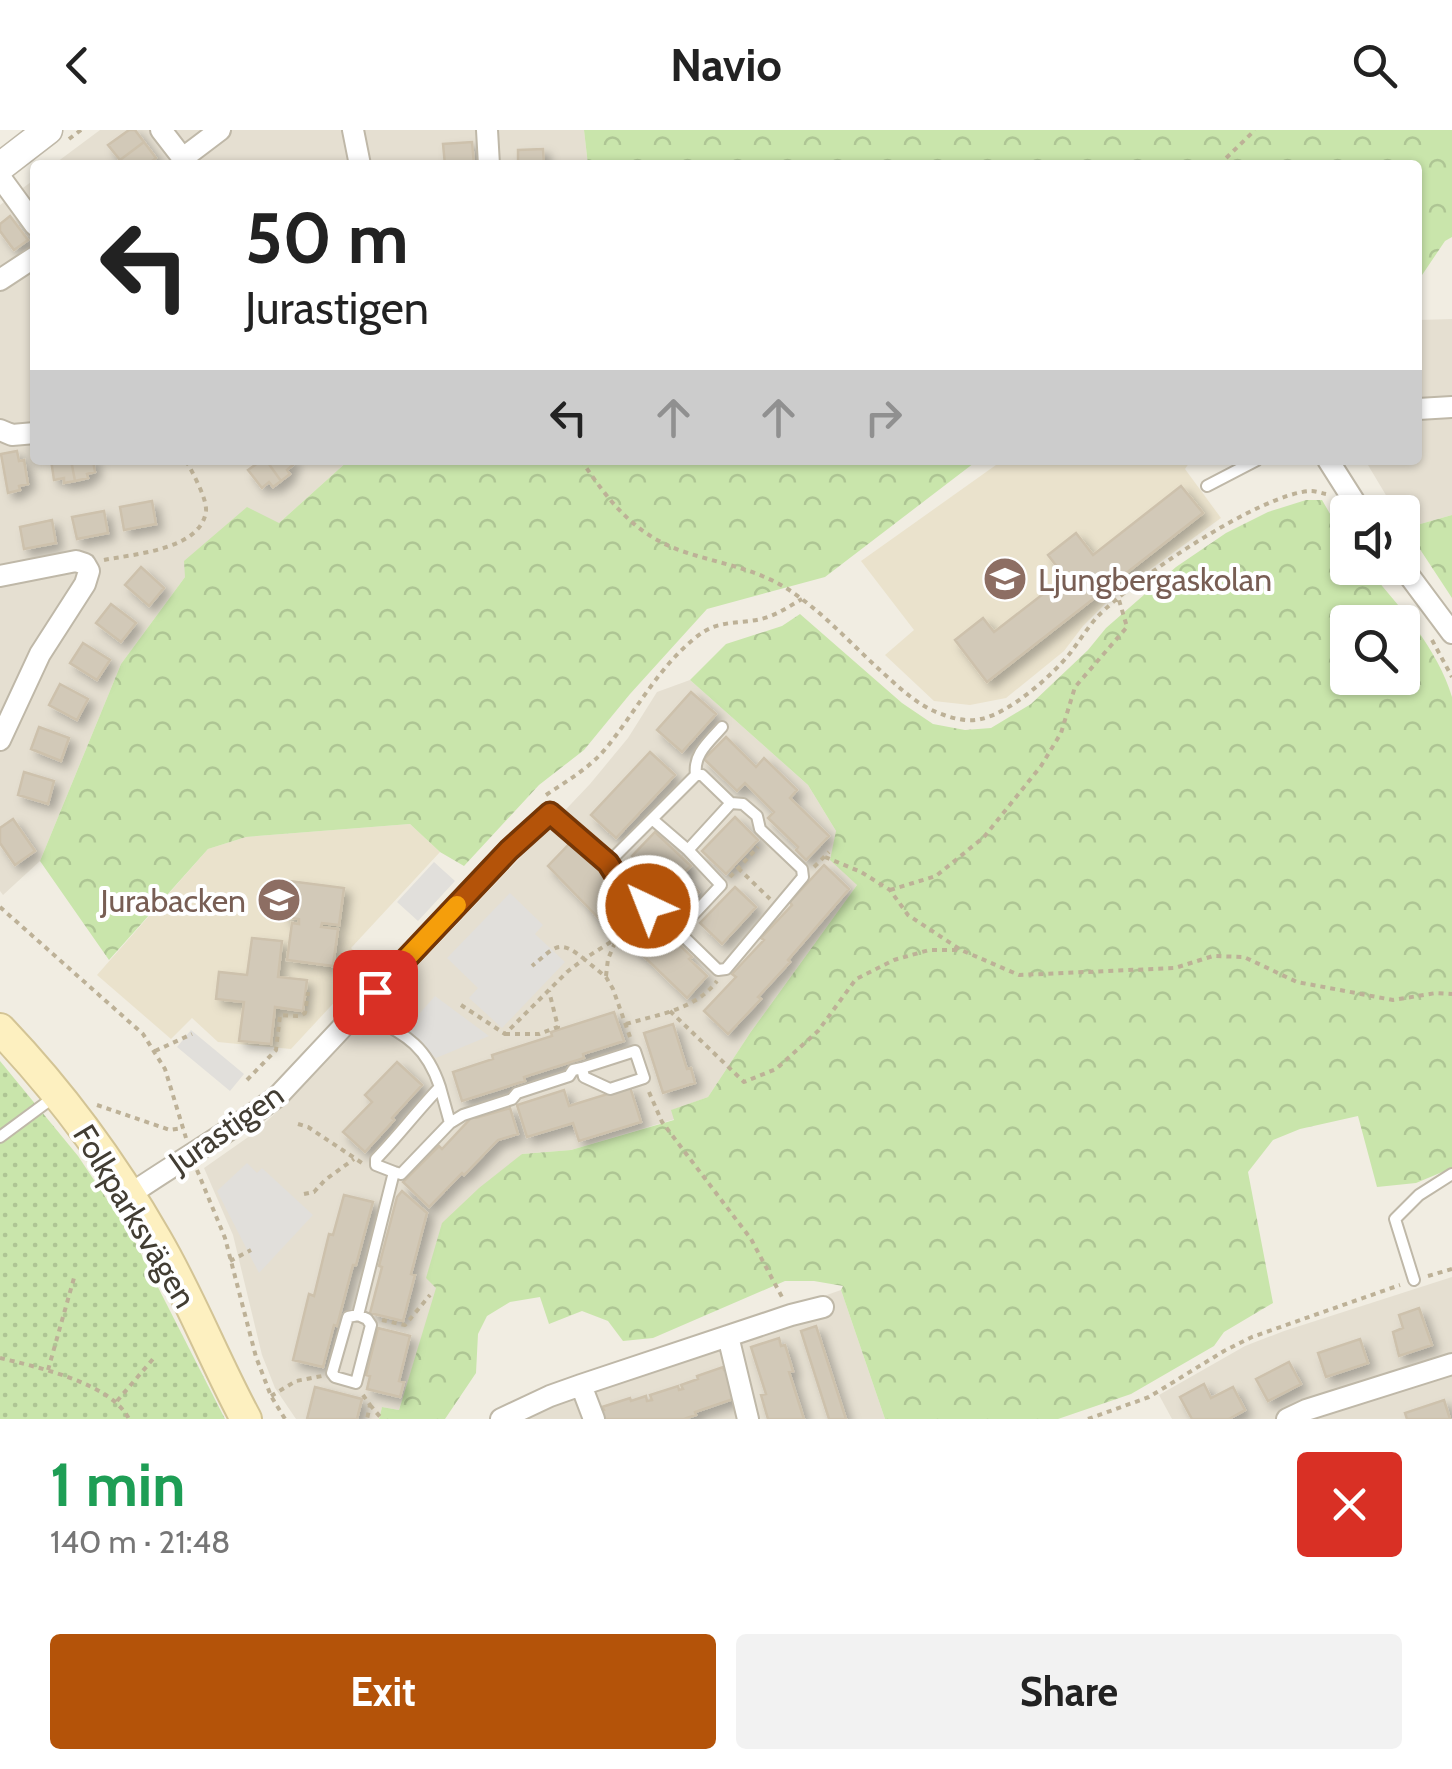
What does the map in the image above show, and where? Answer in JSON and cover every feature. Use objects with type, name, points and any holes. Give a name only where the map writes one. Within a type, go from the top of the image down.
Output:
[{"type":"main road","name":"Folkparksvägen","points":[[0,1029],[58,1094],[129,1195],[164,1254],[246,1419]]},
{"type":"street","points":[[0,167],[48,130]]},
{"type":"street","points":[[162,130],[184,160]]},
{"type":"street","points":[[187,160],[220,130]]},
{"type":"street","points":[[354,130],[359,160]]},
{"type":"street","points":[[486,130],[489,160]]},
{"type":"street","points":[[0,177],[30,217]]},
{"type":"street","points":[[0,280],[30,259]]},
{"type":"street","points":[[1422,409],[1452,407]]},
{"type":"street","points":[[0,430],[12,436],[30,434]]},
{"type":"street","points":[[1331,465],[1350,495]]},
{"type":"street","points":[[0,576],[76,561],[85,564],[89,572],[40,654],[0,740]]},
{"type":"street","points":[[1416,585],[1452,633]]},
{"type":"street","name":"Jurastigen","points":[[129,1195],[278,1096],[509,850],[550,813]]},
{"type":"street","points":[[501,1419],[550,1396],[823,1307]]},
{"type":"street","points":[[728,1336],[748,1419]]},
{"type":"street","points":[[1287,1419],[1452,1364]]},
{"type":"street","points":[[582,1385],[594,1419]]},
{"type":"lane","points":[[1207,486],[1247,465]]},
{"type":"lane","points":[[696,775],[694,766],[700,752],[722,727]]},
{"type":"lane","points":[[608,863],[696,775],[702,775],[731,803],[743,804],[757,816],[760,829],[802,869],[803,877],[726,969]]},
{"type":"lane","points":[[688,850],[731,803]]},
{"type":"lane","name":"Jurastigen","points":[[550,813],[608,863],[620,882],[718,970],[726,969]]},
{"type":"lane","points":[[652,819],[721,885],[678,931]]},
{"type":"lane","points":[[358,1010],[425,1052],[434,1068],[450,1123]]},
{"type":"lane","points":[[440,1086],[376,1159],[376,1165],[400,1174],[450,1123],[463,1115],[569,1076],[573,1070],[634,1051],[644,1078],[610,1089],[584,1077],[582,1068]]},
{"type":"lane","points":[[0,1137],[58,1094]]},
{"type":"lane","points":[[362,1317],[394,1172]]},
{"type":"lane","points":[[1414,1280],[1395,1219],[1418,1195],[1452,1174]]},
{"type":"lane","points":[[348,1317],[362,1317],[370,1325],[356,1383],[335,1378],[332,1373],[348,1317]]},
{"type":"path","points":[[1224,160],[1255,130]]},
{"type":"path","points":[[85,564],[162,549],[191,534],[201,524],[206,510],[188,465]]},
{"type":"path","points":[[585,465],[605,496],[642,532],[681,550],[762,574],[802,598],[906,693],[940,714],[961,720],[980,720],[1020,699],[1071,653],[1098,616],[1199,540],[1265,504],[1311,491],[1330,496]]},
{"type":"path","points":[[890,890],[936,876],[984,838],[1041,766],[1061,733],[1075,687],[1127,627],[1119,598]]},
{"type":"path","points":[[721,885],[768,837]]},
{"type":"path","points":[[824,857],[861,872],[890,890],[908,915],[960,950],[1019,975],[1175,968],[1213,956],[1244,958],[1297,982],[1393,1000],[1452,994]]},
{"type":"path","points":[[738,868],[777,906]]},
{"type":"path","points":[[506,1034],[567,972],[617,938],[648,906]]},
{"type":"path","points":[[606,976],[617,938]]},
{"type":"path","points":[[532,966],[555,946],[562,946],[572,949],[606,976],[634,1051]]},
{"type":"path","points":[[670,1010],[744,1082],[776,1069],[818,1031],[856,979],[894,960],[928,950],[960,950]]},
{"type":"path","points":[[626,1024],[694,1003],[708,993],[726,969]]},
{"type":"path","points":[[461,1005],[506,1034],[538,1034],[558,1027],[549,991]]},
{"type":"path","points":[[247,1080],[276,1050],[280,1015],[305,1014],[308,992]]},
{"type":"path","points":[[155,1051],[192,1034]]},
{"type":"path","points":[[644,1078],[662,1122],[751,1239],[791,1315]]},
{"type":"path","points":[[92,1104],[170,1130],[183,1128]]},
{"type":"path","points":[[298,1124],[358,1162],[376,1165]]},
{"type":"path","points":[[304,1194],[314,1192],[354,1159]]},
{"type":"path","points":[[230,1261],[250,1250]]},
{"type":"path","points":[[1088,1419],[1149,1397],[1252,1337],[1452,1268]]},
{"type":"path","points":[[48,1370],[74,1278]]},
{"type":"path","points":[[362,1317],[405,1325],[430,1295]]},
{"type":"path","points":[[0,1358],[61,1374],[117,1402],[129,1419]]},
{"type":"path","points":[[117,1402],[152,1360]]},
{"type":"path","points":[[272,1396],[296,1381],[318,1376]]},
{"type":"path","points":[[356,1383],[382,1419]]},
{"type":"path","points":[[366,1419],[370,1405]]},
{"type":"shaded area","points":[[100,130],[584,130],[587,160],[60,160]]},
{"type":"shaded area","points":[[30,183],[30,465],[343,465],[279,523],[185,577],[121,664],[40,861],[3,895],[0,891],[0,205]]},
{"type":"shaded area","points":[[1452,319],[1452,515],[1420,524],[1420,495],[1386,495],[1368,465],[1422,465],[1422,320]]},
{"type":"shaded area","name":"Ljungbergaskolan","points":[[996,465],[1188,465],[1185,469],[1221,518],[1112,597],[1064,651],[1006,698],[970,705],[934,701],[885,655],[914,630],[861,561]]},
{"type":"shaded area","points":[[690,680],[808,785],[836,831],[857,885],[708,1097],[672,1110],[675,1119],[571,1150],[522,1154],[437,1288],[399,1410],[382,1407],[379,1419],[296,1419],[275,1388],[262,1355],[233,1235],[204,1168],[254,1133],[297,1093],[590,784],[628,738],[657,692]]},
{"type":"shaded area","name":"Jurabacken","points":[[410,824],[440,852],[351,948],[368,966],[291,1049],[218,1042],[192,1018],[171,1039],[97,975],[208,849],[246,837]]},
{"type":"shaded area","points":[[434,862],[455,881],[418,921],[397,902]]},
{"type":"shaded area","points":[[510,893],[543,925],[535,934],[565,962],[502,1028],[469,998],[478,988],[447,958]]},
{"type":"shaded area","points":[[435,996],[489,1036],[436,1058],[405,1030]]},
{"type":"shaded area","points":[[191,1030],[244,1074],[230,1091],[177,1047]]},
{"type":"shaded area","points":[[247,1163],[257,1173],[262,1168],[313,1215],[259,1273],[217,1191]]},
{"type":"shaded area","points":[[1452,1277],[1452,1419],[1172,1419],[1159,1395],[1245,1346]]},
{"type":"shaded area","points":[[841,1290],[885,1419],[526,1419],[520,1403]]},
{"type":"green space","points":[[584,130],[1452,130],[1452,237],[1445,241],[1422,275],[1422,160],[587,160]]},
{"type":"green space","points":[[343,465],[971,465],[825,577],[707,609],[584,750],[539,785],[464,866],[440,852],[410,824],[246,837],[208,849],[109,960],[40,861],[121,664],[185,577],[184,561],[247,507],[279,523]]},
{"type":"green space","points":[[1306,500],[1322,500],[1330,514],[1330,585],[1381,585],[1397,605],[1330,605],[1330,695],[1420,695],[1420,635],[1446,679],[1452,697],[1452,1168],[1416,1183],[1377,1187],[1358,1116],[1300,1129],[1273,1140],[1248,1172],[1273,1303],[1224,1332],[1214,1346],[1131,1394],[1058,1419],[885,1419],[841,1290],[843,1286],[785,1281],[653,1338],[623,1341],[608,1321],[582,1311],[549,1324],[540,1297],[510,1302],[487,1316],[478,1334],[476,1373],[445,1419],[379,1419],[382,1407],[399,1410],[436,1288],[426,1278],[442,1223],[522,1154],[571,1150],[674,1120],[671,1110],[708,1097],[857,885],[830,860],[836,831],[808,785],[690,680],[726,644],[782,626],[800,614],[902,703],[933,724],[965,730],[991,728],[1031,704],[1106,628],[1176,567],[1226,533],[1268,512]]},
{"type":"green space","points":[[1452,515],[1452,598],[1420,549],[1420,524]]},
{"type":"green space","points":[[0,1061],[78,1156],[134,1240],[225,1419],[0,1419]]},
{"type":"building","points":[[135,130],[144,142],[120,160],[108,145]]},
{"type":"building","points":[[144,142],[156,158],[153,160],[120,160]]},
{"type":"building","points":[[472,142],[474,160],[445,160],[443,144]]},
{"type":"building","points":[[543,149],[544,160],[518,160],[518,150]]},
{"type":"building","points":[[10,216],[28,240],[14,250],[0,231],[0,224]]},
{"type":"building","points":[[17,451],[19,461],[24,460],[28,484],[8,493],[1,454]]},
{"type":"building","points":[[52,465],[72,465],[75,481],[54,480]]},
{"type":"building","points":[[72,465],[94,465],[95,472],[87,474],[88,478],[75,481]]},
{"type":"building","points":[[255,465],[270,465],[281,481],[273,487],[269,482],[262,488],[248,470]]},
{"type":"building","points":[[270,465],[293,465],[287,470],[290,474],[281,481]]},
{"type":"building","points":[[1181,486],[1203,513],[987,682],[955,640],[983,618],[994,632],[1065,577],[1048,555],[1076,533],[1093,555]]},
{"type":"building","points":[[152,501],[156,524],[124,530],[120,507]]},
{"type":"building","points":[[104,511],[108,533],[77,539],[72,517]]},
{"type":"building","points":[[52,520],[56,543],[24,549],[20,527]]},
{"type":"building","points":[[141,567],[164,588],[149,606],[125,585]]},
{"type":"building","points":[[111,604],[136,623],[121,642],[96,623]]},
{"type":"building","points":[[83,643],[110,660],[97,680],[70,663]]},
{"type":"building","points":[[60,684],[88,699],[77,720],[49,705]]},
{"type":"building","points":[[691,692],[716,714],[682,752],[657,730]]},
{"type":"building","points":[[39,727],[69,738],[61,761],[31,749]]},
{"type":"building","points":[[726,737],[756,767],[764,758],[797,790],[790,798],[829,836],[806,860],[768,818],[774,812],[745,783],[737,791],[704,759]]},
{"type":"building","points":[[650,752],[675,775],[616,838],[591,815]]},
{"type":"building","points":[[24,772],[54,781],[48,804],[18,795]]},
{"type":"building","points":[[735,817],[758,840],[726,874],[702,851]]},
{"type":"building","points":[[13,819],[35,851],[15,865],[0,843],[0,828]]},
{"type":"building","points":[[655,832],[691,866],[681,875],[699,892],[678,914],[658,896],[666,888],[632,856]]},
{"type":"building","points":[[572,841],[637,910],[614,934],[548,866]]},
{"type":"building","points":[[824,865],[849,889],[728,1034],[704,1011],[736,977],[732,974]]},
{"type":"building","points":[[289,881],[344,888],[339,925],[322,923],[321,927],[338,929],[333,966],[287,960],[292,923],[299,924],[299,919],[285,917]]},
{"type":"building","points":[[735,887],[756,907],[722,944],[700,923]]},
{"type":"building","points":[[657,923],[707,976],[687,998],[634,947]]},
{"type":"building","points":[[252,938],[282,941],[278,977],[307,980],[303,1011],[275,1007],[271,1044],[239,1041],[244,1002],[216,999],[219,972],[247,975]]},
{"type":"building","points":[[614,1012],[624,1041],[524,1077],[525,1081],[462,1101],[453,1072],[552,1036],[551,1032]]},
{"type":"building","points":[[673,1024],[695,1083],[663,1093],[644,1033]]},
{"type":"building","points":[[397,1062],[422,1085],[365,1152],[343,1132],[372,1102],[365,1095]]},
{"type":"building","points":[[630,1087],[641,1122],[579,1141],[573,1123],[527,1137],[517,1105],[564,1090],[569,1106]]},
{"type":"building","points":[[510,1108],[518,1134],[498,1140],[429,1207],[403,1182],[473,1116]]},
{"type":"building","points":[[402,1191],[427,1213],[403,1321],[370,1313],[397,1197]]},
{"type":"building","points":[[344,1195],[373,1202],[323,1367],[293,1360],[309,1294],[314,1296],[329,1234],[333,1235]]},
{"type":"building","points":[[1419,1308],[1432,1345],[1399,1356],[1393,1332],[1403,1328],[1399,1315]]},
{"type":"building","points":[[816,1326],[846,1419],[829,1419],[801,1331]]},
{"type":"building","points":[[378,1328],[410,1336],[399,1381],[404,1382],[400,1397],[367,1389],[370,1376],[366,1375]]},
{"type":"building","points":[[779,1338],[781,1346],[785,1345],[804,1419],[768,1419],[761,1395],[766,1394],[751,1347]]},
{"type":"building","points":[[1360,1339],[1368,1363],[1326,1377],[1318,1353]]},
{"type":"building","points":[[1289,1362],[1301,1384],[1268,1401],[1256,1379]]},
{"type":"building","points":[[730,1368],[739,1397],[684,1419],[600,1419],[602,1407],[630,1398],[631,1401],[646,1396],[647,1401],[652,1400],[650,1395],[678,1386],[683,1389],[681,1385],[698,1379],[697,1376]]},
{"type":"building","points":[[1204,1384],[1211,1398],[1233,1387],[1245,1410],[1229,1419],[1192,1419],[1180,1397]]},
{"type":"building","points":[[315,1387],[362,1399],[357,1419],[307,1419]]},
{"type":"building","points":[[1444,1400],[1450,1419],[1407,1419],[1405,1413]]},
{"type":"slow traffic","points":[[404,961],[457,905]]},
{"type":"place","name":"Ljungbergaskolan","points":[[1005,579]]},
{"type":"place","name":"Jurabacken","points":[[279,900]]},
{"type":"route","points":[[375,992],[509,850],[550,813],[608,863],[620,882],[648,906]]}]
